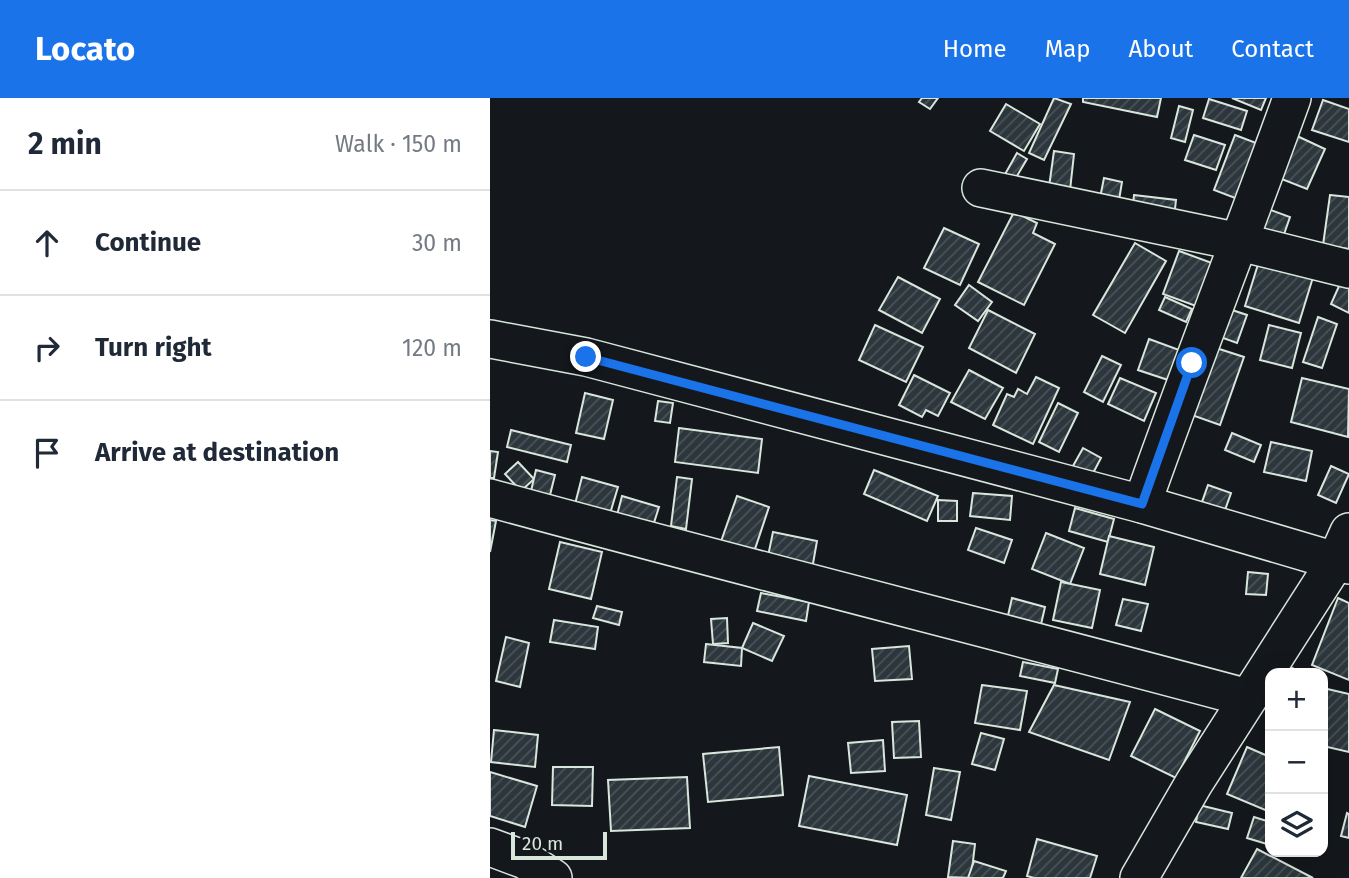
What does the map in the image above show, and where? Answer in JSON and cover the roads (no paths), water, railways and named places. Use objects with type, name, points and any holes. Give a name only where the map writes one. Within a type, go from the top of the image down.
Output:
[{"type":"street","points":[[1142,504],[1292,98]]},
{"type":"street","points":[[981,188],[1240,242],[1349,269]]},
{"type":"street","points":[[490,339],[586,357],[1142,504],[1345,553],[1194,783],[1139,878]]},
{"type":"street","points":[[490,498],[735,565],[991,629],[1248,698]]},
{"type":"street","points":[[490,847],[525,860],[553,878]]}]
